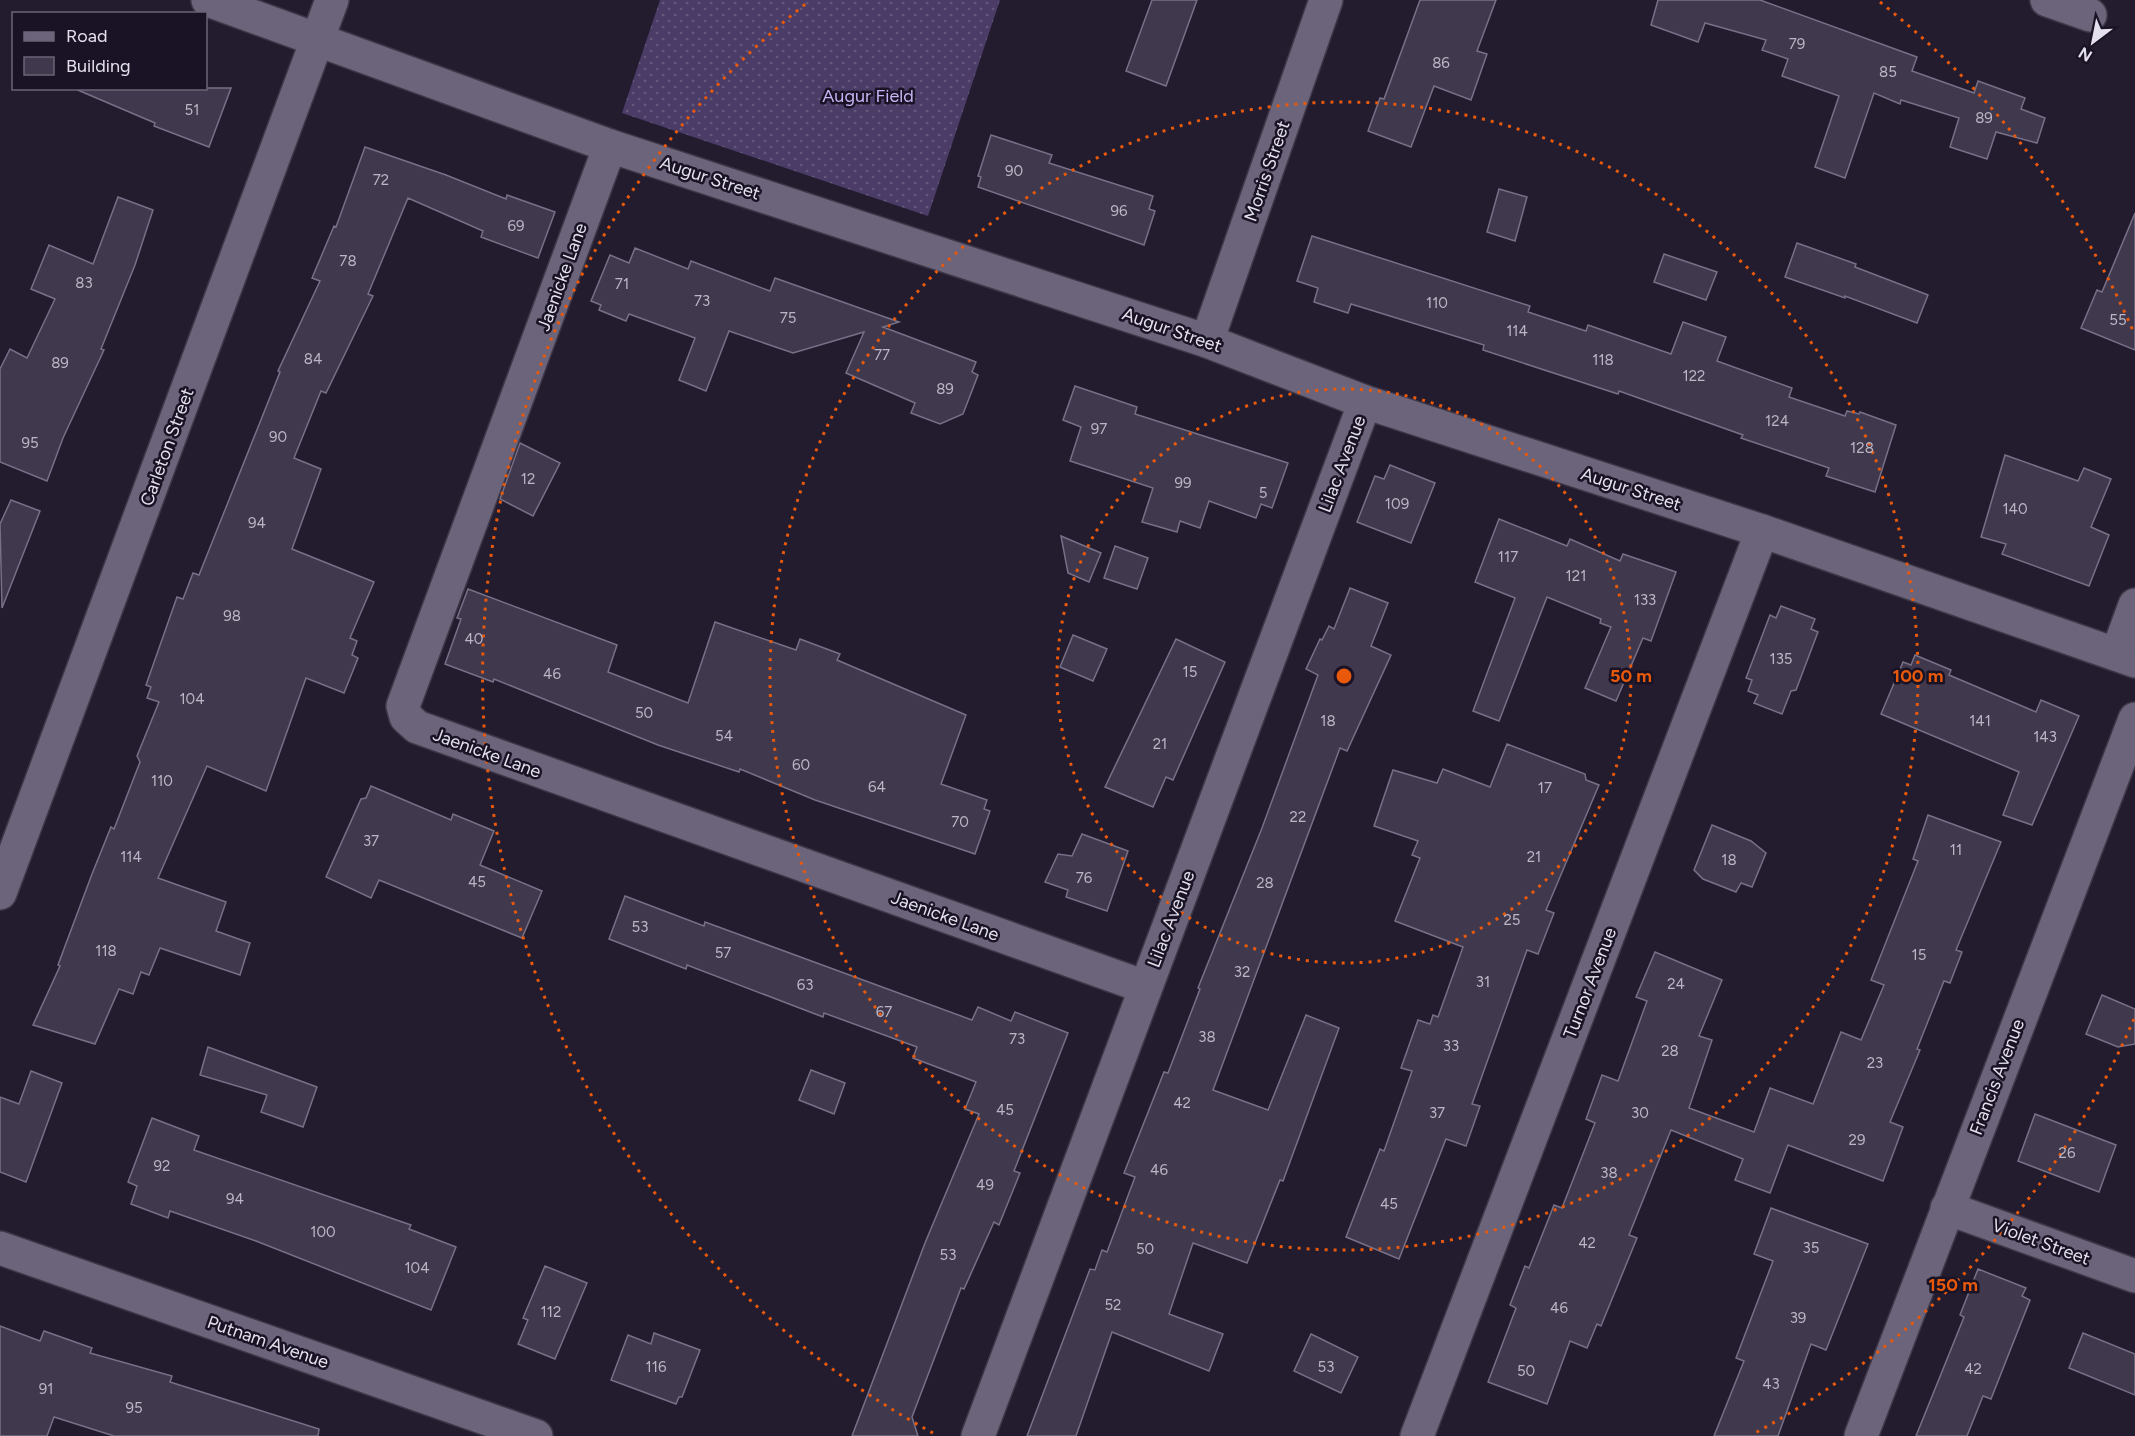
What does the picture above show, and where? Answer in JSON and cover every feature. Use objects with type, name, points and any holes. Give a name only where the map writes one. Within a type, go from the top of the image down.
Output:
[{"type":"street","name":"Augur Street","points":[[208,0],[610,146],[1207,341],[1365,402],[1762,531],[2126,658]]},
{"type":"street","name":"Carleton Street","points":[[0,893],[332,0]]},
{"type":"street","name":"Morris Street","points":[[1207,341],[1326,0]]},
{"type":"street","points":[[2047,0],[2090,15]]},
{"type":"street","name":"Jaenicke Lane","points":[[610,146],[403,706],[406,717],[417,728],[1145,987]]},
{"type":"street","name":"Lilac Avenue","points":[[978,1436],[1365,402]]},
{"type":"street","name":"Turnor Avenue","points":[[1417,1436],[1762,531]]},
{"type":"street","points":[[2126,658],[2135,605]]},
{"type":"street","name":"Francis Avenue","points":[[1862,1436],[2135,719]]},
{"type":"street","name":"Violet Street","points":[[1947,1208],[2135,1276]]},
{"type":"street","name":"Putnam Avenue","points":[[0,1248],[486,1428],[536,1436]]},
{"type":"green space","name":"Augur Field","points":[[660,0],[1000,0],[928,216],[622,113]]},
{"type":"building","points":[[1152,0],[1197,0],[1166,86],[1126,71]]},
{"type":"building","points":[[1420,0],[1496,0],[1477,51],[1487,54],[1471,100],[1434,86],[1411,147],[1368,131],[1380,98],[1384,99]]},
{"type":"building","points":[[1658,0],[1760,0],[1917,57],[1912,71],[1974,93],[1978,81],[2025,98],[2021,109],[2045,118],[2037,143],[1996,132],[1987,159],[1950,147],[1959,118],[1901,100],[1900,104],[1874,93],[1845,178],[1815,167],[1839,96],[1782,76],[1788,59],[1762,50],[1766,40],[1705,23],[1698,42],[1651,25]]},
{"type":"building","points":[[231,88],[209,147],[154,126],[155,123],[78,90]]},
{"type":"building","points":[[991,135],[1052,155],[1049,163],[1153,196],[1149,209],[1155,211],[1144,245],[978,187],[981,177],[978,176]]},
{"type":"building","points":[[365,147],[506,199],[507,195],[555,212],[538,258],[481,237],[483,231],[408,198],[368,294],[373,296],[326,393],[321,391],[294,458],[321,469],[292,549],[374,582],[350,638],[357,641],[352,655],[358,658],[344,693],[306,678],[266,791],[207,766],[158,878],[226,902],[216,931],[250,943],[240,975],[160,948],[149,975],[141,972],[133,994],[119,989],[95,1044],[33,1025],[60,966],[58,965],[92,874],[111,827],[114,829],[140,762],[137,756],[159,702],[147,698],[151,687],[146,685],[177,597],[183,599],[193,573],[199,575],[280,372],[278,371],[320,281],[312,278],[334,226],[336,227]]},
{"type":"building","points":[[1499,189],[1527,197],[1515,241],[1487,232]]},
{"type":"building","points":[[118,197],[153,210],[135,265],[101,349],[104,350],[63,438],[47,481],[0,462],[0,369],[10,349],[27,358],[55,299],[31,289],[49,245],[93,264]]},
{"type":"building","points":[[2135,213],[2135,350],[2081,328],[2097,290],[2102,292]]},
{"type":"building","points":[[1312,236],[1530,306],[1528,312],[1586,331],[1588,325],[1671,354],[1683,322],[1726,337],[1717,361],[1792,388],[1789,397],[1845,416],[1847,411],[1859,414],[1860,412],[1896,425],[1875,492],[1826,476],[1829,468],[1741,438],[1743,435],[1619,391],[1618,394],[1483,350],[1484,345],[1351,304],[1348,313],[1314,302],[1318,288],[1297,281]]},
{"type":"building","points":[[1797,243],[1856,264],[1855,267],[1928,295],[1917,323],[1845,296],[1845,298],[1785,277]]},
{"type":"building","points":[[635,248],[688,269],[691,261],[770,291],[775,278],[899,322],[883,327],[976,362],[972,372],[978,375],[963,414],[940,424],[911,413],[915,403],[846,373],[864,332],[793,353],[729,331],[706,391],[679,380],[695,338],[629,314],[626,321],[599,310],[601,305],[591,301],[610,255],[629,263]]},
{"type":"building","points":[[1664,254],[1717,272],[1706,300],[1654,282]]},
{"type":"building","points":[[1075,386],[1137,407],[1135,414],[1288,463],[1272,508],[1261,504],[1256,518],[1209,501],[1200,528],[1180,521],[1177,532],[1142,522],[1153,488],[1070,461],[1081,427],[1063,420]]},
{"type":"building","points":[[520,443],[560,463],[533,516],[500,499]]},
{"type":"building","points":[[2005,455],[2078,481],[2084,468],[2111,479],[2091,527],[2109,535],[2089,586],[2002,554],[2006,544],[1981,537]]},
{"type":"building","points":[[1390,465],[1435,483],[1411,543],[1357,522],[1375,476],[1384,479]]},
{"type":"building","points":[[11,500],[40,511],[2,608],[0,524]]},
{"type":"building","points":[[1499,519],[1567,546],[1570,539],[1620,561],[1623,554],[1676,572],[1651,641],[1643,638],[1616,701],[1585,688],[1611,627],[1600,623],[1601,619],[1547,597],[1499,721],[1473,711],[1515,598],[1475,582]]},
{"type":"building","points":[[1061,536],[1101,553],[1089,582],[1068,573]]},
{"type":"building","points":[[1115,546],[1148,558],[1137,589],[1104,578]]},
{"type":"building","points":[[1350,588],[1388,603],[1371,646],[1391,655],[1347,751],[1340,748],[1213,1090],[1268,1110],[1306,1015],[1339,1028],[1283,1181],[1280,1180],[1247,1263],[1193,1243],[1169,1314],[1223,1334],[1209,1371],[1112,1332],[1076,1436],[1027,1436],[1090,1269],[1095,1270],[1102,1250],[1107,1252],[1135,1177],[1124,1173],[1164,1072],[1168,1073],[1200,989],[1198,988],[1262,828],[1318,675],[1306,669],[1320,639],[1322,640],[1329,626],[1334,629]]},
{"type":"building","points":[[468,589],[617,645],[608,672],[688,703],[715,622],[796,650],[800,639],[840,654],[837,660],[966,715],[941,784],[987,800],[984,809],[990,811],[975,854],[815,800],[740,769],[739,772],[658,745],[494,679],[493,682],[445,664],[461,619],[457,618]]},
{"type":"building","points":[[1781,606],[1815,619],[1811,629],[1818,632],[1796,690],[1791,691],[1782,714],[1754,703],[1758,695],[1748,691],[1752,680],[1746,678],[1770,615],[1776,618]]},
{"type":"building","points":[[1073,635],[1107,649],[1093,681],[1060,667]]},
{"type":"building","points":[[1176,639],[1225,662],[1173,780],[1166,777],[1153,807],[1105,787]]},
{"type":"building","points":[[1915,655],[1951,670],[1949,675],[2036,712],[2041,700],[2079,716],[2032,825],[2003,815],[2019,772],[1881,714],[1903,662],[1911,665]]},
{"type":"building","points":[[1507,744],[1585,774],[1586,780],[1599,785],[1546,910],[1554,913],[1538,954],[1527,950],[1472,1104],[1480,1106],[1466,1146],[1446,1139],[1399,1259],[1346,1237],[1380,1149],[1384,1151],[1412,1071],[1401,1068],[1418,1020],[1430,1024],[1433,1015],[1438,1017],[1463,947],[1395,921],[1420,858],[1412,855],[1418,841],[1374,826],[1393,770],[1437,783],[1443,769],[1490,787]]},
{"type":"building","points":[[371,786],[451,820],[453,814],[494,831],[480,865],[542,891],[522,938],[379,880],[371,898],[326,877],[361,799],[366,798]]},
{"type":"building","points":[[1928,815],[2001,842],[1956,950],[1962,952],[1950,983],[1944,981],[1917,1049],[1920,1050],[1890,1122],[1903,1127],[1883,1181],[1788,1145],[1770,1193],[1735,1180],[1743,1159],[1671,1130],[1629,1235],[1637,1238],[1601,1326],[1597,1324],[1587,1348],[1570,1341],[1547,1404],[1488,1382],[1516,1308],[1510,1305],[1525,1266],[1529,1268],[1554,1205],[1562,1208],[1595,1123],[1586,1119],[1602,1075],[1618,1081],[1647,1001],[1636,997],[1655,952],[1722,980],[1699,1036],[1712,1040],[1689,1108],[1754,1132],[1770,1088],[1813,1104],[1841,1032],[1861,1040],[1884,985],[1871,980],[1918,861],[1913,859]]},
{"type":"building","points":[[1712,825],[1751,841],[1766,853],[1752,887],[1741,883],[1736,892],[1703,879],[1694,870]]},
{"type":"building","points":[[1082,834],[1128,851],[1107,911],[1066,897],[1068,890],[1045,882],[1058,854],[1072,856]]},
{"type":"building","points":[[625,896],[704,926],[705,922],[972,1020],[978,1007],[1011,1021],[1015,1012],[1068,1033],[1014,1171],[1020,1173],[999,1225],[994,1222],[964,1289],[961,1288],[912,1417],[918,1436],[852,1436],[925,1243],[979,1114],[965,1109],[976,1082],[913,1058],[917,1047],[824,1013],[823,1017],[687,965],[686,969],[609,939]]},
{"type":"building","points":[[2102,995],[2135,1009],[2135,1044],[2118,1047],[2086,1034]]},
{"type":"building","points":[[208,1047],[317,1087],[303,1127],[261,1112],[267,1095],[200,1075]]},
{"type":"building","points":[[811,1070],[845,1083],[834,1114],[799,1100]]},
{"type":"building","points":[[31,1071],[62,1083],[26,1182],[0,1172],[0,1097],[19,1104]]},
{"type":"building","points":[[2035,1114],[2116,1145],[2099,1192],[2018,1161]]},
{"type":"building","points":[[152,1118],[199,1136],[194,1150],[411,1225],[409,1229],[456,1247],[431,1310],[256,1241],[170,1211],[168,1218],[131,1204],[137,1186],[128,1182]]},
{"type":"building","points":[[1771,1208],[1868,1244],[1826,1350],[1811,1344],[1778,1436],[1714,1436],[1744,1361],[1736,1358],[1773,1261],[1754,1254]]},
{"type":"building","points":[[545,1266],[587,1283],[555,1359],[518,1344],[528,1320],[523,1318]]},
{"type":"building","points":[[1978,1269],[2026,1288],[2022,1296],[2030,1300],[1991,1399],[1983,1396],[1967,1436],[1916,1436],[1964,1317],[1960,1315]]},
{"type":"building","points":[[0,1326],[40,1341],[44,1331],[92,1348],[90,1353],[172,1376],[170,1382],[319,1429],[318,1436],[114,1436],[54,1417],[47,1436],[0,1436]]},
{"type":"building","points":[[654,1333],[700,1350],[682,1397],[679,1397],[676,1404],[611,1380],[628,1335],[651,1344]]},
{"type":"building","points":[[2083,1333],[2135,1354],[2135,1395],[2069,1368]]},
{"type":"building","points":[[1311,1334],[1358,1357],[1341,1393],[1294,1371]]}]
